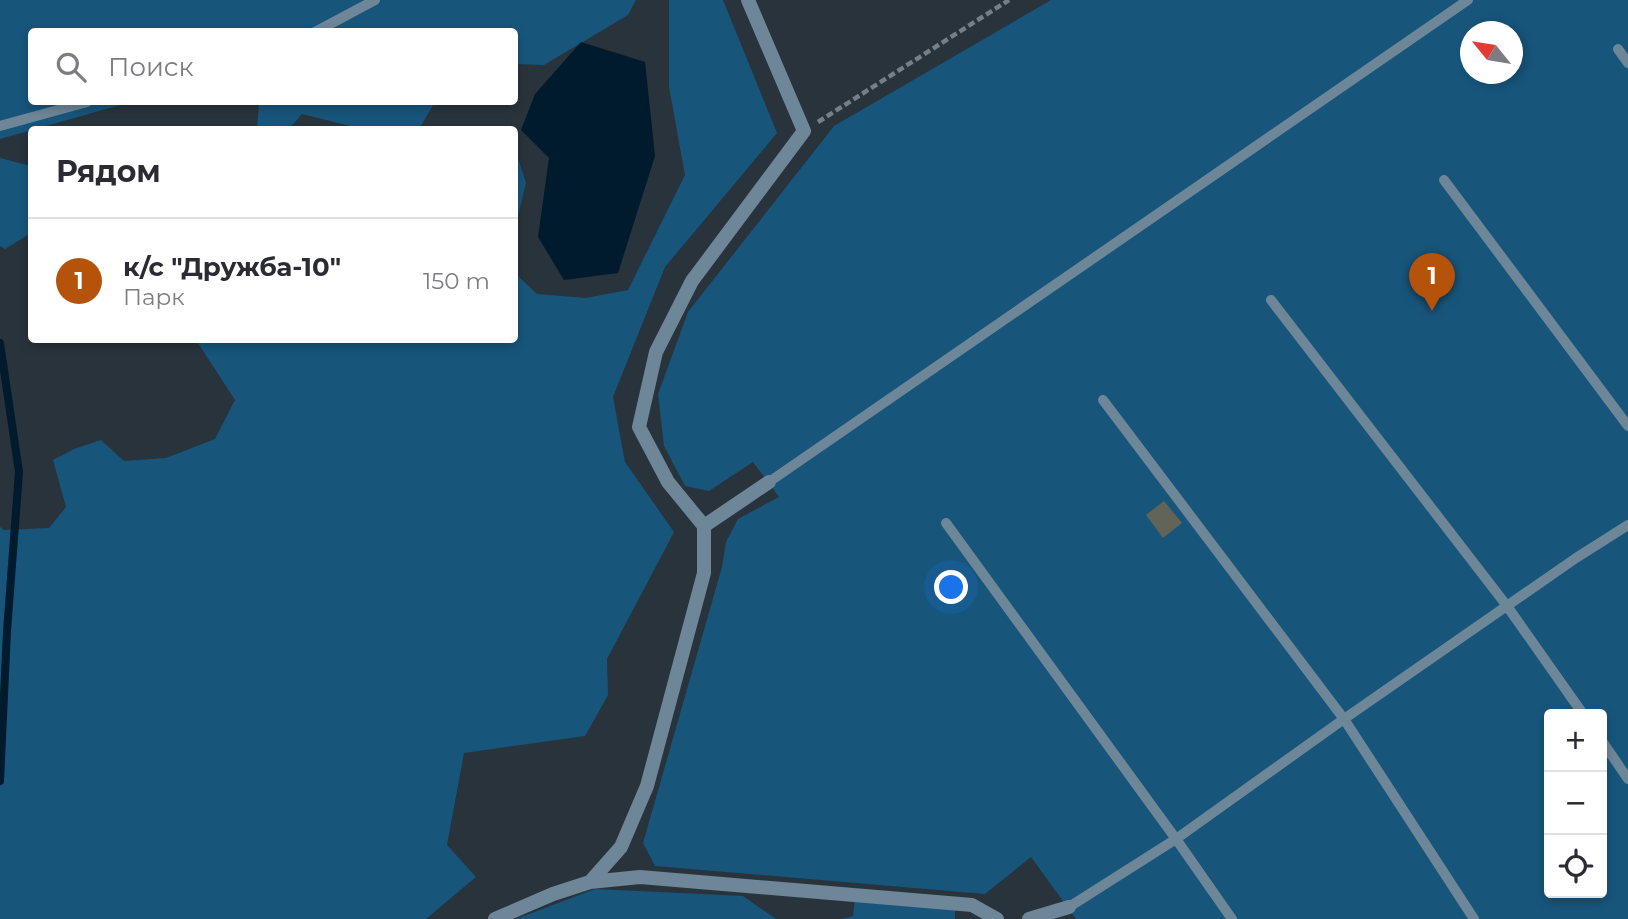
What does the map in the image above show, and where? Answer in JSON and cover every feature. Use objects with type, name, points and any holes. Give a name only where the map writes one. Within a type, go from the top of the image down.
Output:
[{"type":"street","points":[[590,882],[621,847],[647,786],[704,572],[704,526],[668,482],[639,427],[656,352],[692,281],[804,131],[748,0]]},
{"type":"street","points":[[704,526],[769,482]]},
{"type":"street","points":[[495,919],[553,894],[590,882],[640,877],[972,905],[997,919]]},
{"type":"street","points":[[1029,919],[1069,907]]},
{"type":"lane","points":[[323,28],[375,0]]},
{"type":"lane","points":[[769,482],[1468,0]]},
{"type":"lane","points":[[1618,49],[1628,63]]},
{"type":"lane","points":[[0,126],[76,105]]},
{"type":"lane","points":[[1444,180],[1628,426]]},
{"type":"lane","points":[[1270,300],[1507,606],[1579,709]]},
{"type":"lane","points":[[1103,400],[1344,719],[1474,919]]},
{"type":"lane","points":[[946,523],[1232,919]]},
{"type":"lane","points":[[1069,907],[1176,839],[1344,719],[1628,525]]},
{"type":"lane","points":[[1607,748],[1628,779]]},
{"type":"path","points":[[804,131],[1009,0]]},
{"type":"shaded area","points":[[0,0],[636,0],[628,15],[544,65],[518,64],[518,28],[28,28],[28,105],[120,105],[46,126],[28,126],[28,131],[0,139]]},
{"type":"shaded area","points":[[669,0],[723,0],[777,133],[665,267],[613,397],[625,462],[674,532],[607,659],[608,695],[585,736],[464,753],[447,845],[476,877],[426,919],[0,919],[0,527],[4,530],[49,528],[66,507],[53,460],[101,440],[124,461],[166,458],[215,439],[235,400],[198,343],[518,343],[518,276],[537,294],[586,298],[628,290],[685,175],[669,87]]},
{"type":"shaded area","points":[[1051,0],[1628,0],[1628,919],[1076,919],[1031,857],[985,894],[655,866],[643,843],[722,567],[726,542],[738,519],[779,497],[753,462],[709,491],[685,486],[664,446],[658,394],[688,312],[834,126]]},
{"type":"shaded area","points":[[581,42],[645,62],[655,156],[618,273],[564,280],[538,237],[549,158],[521,130],[535,94]]},
{"type":"shaded area","points":[[259,105],[433,105],[421,126],[350,126],[302,114],[292,126],[257,126]]},
{"type":"shaded area","points":[[0,158],[28,165],[28,235],[5,249],[0,246]]},
{"type":"shaded area","points":[[518,158],[526,183],[518,216]]},
{"type":"shaded area","points":[[595,889],[743,896],[776,919],[516,919]]},
{"type":"shaded area","points":[[855,897],[955,909],[955,919],[841,919],[853,916]]},
{"type":"building","points":[[1164,501],[1182,523],[1163,538],[1146,515]]},
{"type":"waterway","points":[[0,343],[19,472],[7,631],[0,781]]},
{"type":"place","name":"к/с \"Дружба-10\"","points":[[1432,311]]}]
